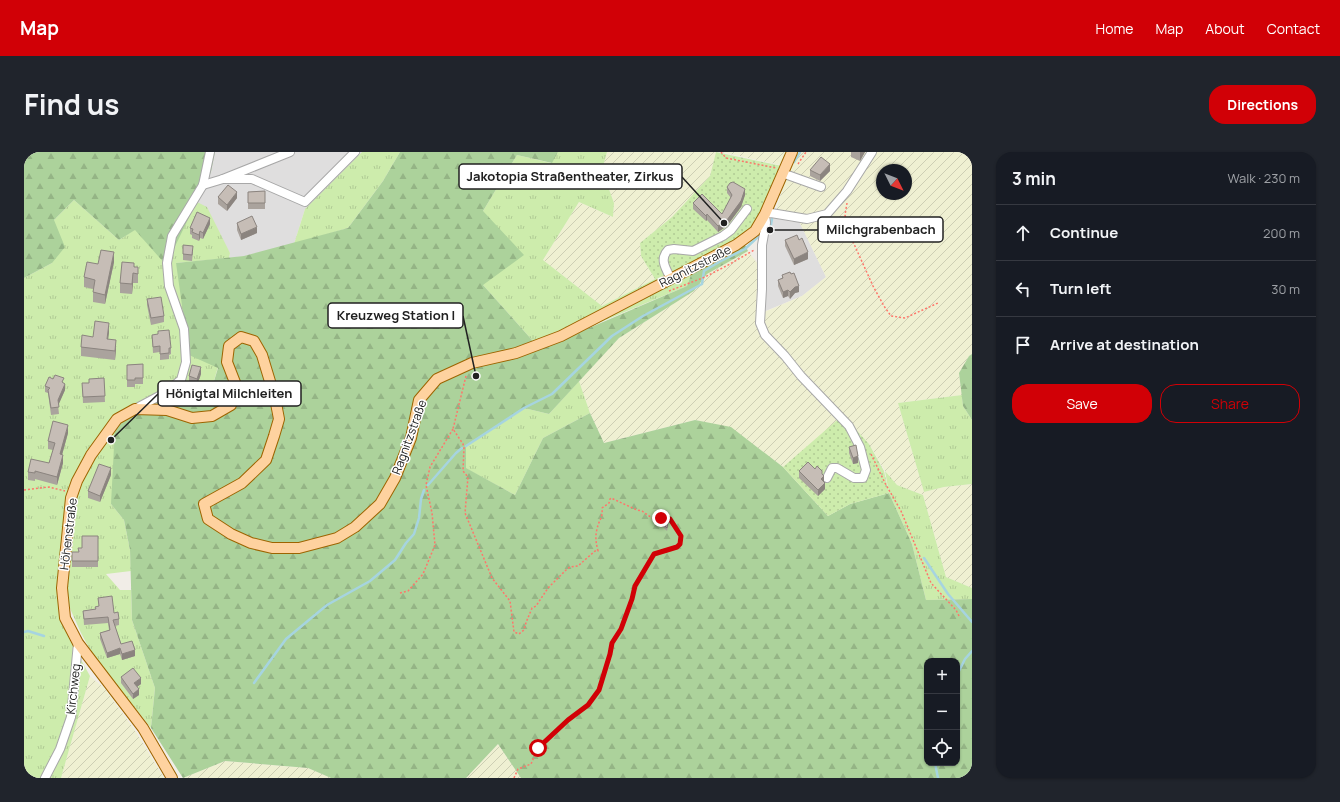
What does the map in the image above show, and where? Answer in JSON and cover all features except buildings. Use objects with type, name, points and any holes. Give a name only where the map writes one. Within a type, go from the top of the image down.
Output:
[{"type":"main road","name":"Ragnitzstraße","points":[[135,409],[167,410],[192,418],[212,416],[231,405],[236,385],[227,362],[229,346],[241,337],[254,341],[262,356],[275,398],[279,419],[266,460],[242,483],[204,504],[208,518],[231,534],[244,540],[272,548],[299,548],[337,538],[355,527],[380,504],[395,478],[411,438],[420,400],[437,379],[472,363],[516,353],[561,336],[736,245],[755,231],[765,214],[792,152]]},
{"type":"main road","name":"Höhenstraße","points":[[135,409],[117,419],[105,434],[87,461],[70,498],[62,588],[65,618],[78,643],[143,728],[172,778]]},
{"type":"street","name":"Höhenstraße","points":[[135,409],[163,394],[181,380],[186,362],[184,329],[169,286],[167,262],[172,236],[203,185],[210,152]]},
{"type":"street","points":[[203,185],[290,152]]},
{"type":"street","points":[[223,178],[252,179],[305,202],[355,152]]},
{"type":"street","points":[[827,478],[832,468],[837,468],[854,478],[863,478],[866,470],[860,447],[849,426],[801,376],[765,335],[760,323],[762,244],[766,223],[765,214],[771,213],[807,219],[827,214],[847,191],[872,152]]},
{"type":"street","points":[[783,171],[821,187]]},
{"type":"street","points":[[671,278],[663,264],[663,258],[668,250],[674,249],[693,252],[731,230],[747,209]]},
{"type":"street","name":"Kirchweg","points":[[45,778],[60,749],[71,717],[78,643]]},
{"type":"path","points":[[721,152],[726,158],[783,171]]},
{"type":"path","points":[[848,199],[845,214],[849,233],[873,286],[884,306],[892,316],[905,318],[938,302]]},
{"type":"path","points":[[700,279],[730,264],[762,244]]},
{"type":"path","points":[[400,593],[408,591],[423,574],[435,545],[432,513],[426,485],[430,467],[453,429],[466,373]]},
{"type":"path","points":[[453,429],[464,448],[463,471],[468,477],[465,513],[492,578],[510,601],[514,632],[519,634],[524,630],[525,622],[532,608],[536,606],[548,588],[566,570],[570,567],[578,566],[595,551],[598,551],[595,540],[597,528],[602,519],[602,508],[610,503],[611,498],[642,511],[652,518],[670,519],[681,536],[680,544],[677,547],[654,555],[635,586],[621,629],[612,643],[599,690],[588,705],[568,720],[538,748],[531,764],[518,770],[514,778]]},
{"type":"path","points":[[871,454],[901,511],[931,583],[956,610],[960,618]]},
{"type":"path","points":[[24,490],[49,486],[72,494]]},
{"type":"shaded area","points":[[215,152],[362,152],[305,209],[294,244],[245,256],[229,258],[230,253],[197,202],[211,172]]},
{"type":"shaded area","points":[[773,218],[792,222],[799,221],[826,277],[802,296],[763,312],[766,236],[769,221]]},
{"type":"green space","points":[[24,152],[215,152],[211,172],[166,265],[135,230],[119,240],[74,200],[54,220],[65,247],[52,263],[24,278]]},
{"type":"green space","points":[[362,152],[400,152],[383,181],[348,228],[294,244],[305,209]]},
{"type":"green space","points":[[400,152],[558,152],[552,163],[517,155],[483,211],[524,255],[483,285],[540,349],[687,286],[692,272],[745,245],[748,251],[707,274],[694,291],[619,338],[549,414],[524,408],[466,446],[466,468],[515,495],[543,438],[590,413],[604,443],[695,420],[731,427],[783,467],[828,516],[850,504],[889,493],[912,544],[926,600],[972,599],[972,778],[521,778],[498,744],[466,778],[331,778],[308,768],[225,761],[183,778],[151,728],[155,688],[132,620],[130,550],[124,520],[111,504],[115,427],[167,398],[208,401],[218,368],[189,355],[176,263],[244,256],[348,228],[383,181]]},
{"type":"green space","points":[[558,152],[607,152],[602,170],[614,203],[613,217],[579,202],[543,260],[602,306],[655,279],[671,279],[692,272],[687,286],[540,349],[483,285],[483,211],[517,155],[551,163]]},
{"type":"green space","points":[[607,152],[716,152],[710,176],[672,217],[640,243],[641,256],[655,279],[602,306],[543,260],[579,202],[613,217],[614,203],[602,170]]},
{"type":"green space","points":[[716,152],[791,168],[755,231],[671,279],[655,279],[641,256],[640,243],[672,217],[710,176]]},
{"type":"green space","points":[[721,152],[972,152],[972,354],[969,356],[959,373],[962,395],[898,403],[924,492],[944,487],[972,484],[972,588],[946,577],[923,495],[897,485],[885,471],[869,444],[844,416],[783,467],[731,428],[695,420],[604,443],[590,413],[579,381],[619,338],[694,291],[707,274],[748,251],[758,264],[756,311],[763,312],[802,296],[826,277],[795,213],[776,210],[789,167]]},
{"type":"green space","points":[[74,200],[119,240],[134,230],[197,202],[207,207],[230,253],[229,258],[176,263],[218,367],[208,401],[166,398],[111,504],[124,520],[130,550],[131,571],[106,574],[120,590],[131,590],[132,620],[155,688],[151,728],[93,655],[68,604],[66,587],[76,506],[57,586],[61,613],[69,638],[90,676],[61,778],[24,778],[24,278],[52,263],[54,220]]},
{"type":"green space","points":[[972,354],[972,420],[963,406],[959,373],[969,356]]},
{"type":"green space","points":[[579,381],[590,413],[543,438],[515,495],[465,468],[466,446],[524,408],[549,414]]},
{"type":"green space","points":[[962,395],[963,406],[972,420],[972,484],[944,487],[924,492],[898,403]]},
{"type":"green space","points":[[843,415],[869,444],[884,471],[889,493],[850,504],[828,516],[783,467]]},
{"type":"green space","points":[[885,471],[897,485],[923,495],[946,577],[972,588],[972,599],[926,600],[912,544],[889,493]]},
{"type":"green space","points":[[90,676],[105,689],[136,732],[164,778],[61,778]]},
{"type":"green space","points":[[498,744],[521,778],[466,778]]},
{"type":"green space","points":[[225,761],[308,768],[331,778],[183,778]]},
{"type":"waterway","points":[[794,162],[800,152]]},
{"type":"waterway","points":[[770,230],[772,219]]},
{"type":"waterway","points":[[466,446],[524,408],[552,394],[612,336],[643,316],[702,284],[704,271],[745,249],[761,234]]},
{"type":"waterway","points":[[428,485],[462,448]]},
{"type":"waterway","points":[[254,683],[286,639],[327,605],[370,581],[395,560],[414,534],[419,518],[421,499],[424,490]]},
{"type":"waterway","points":[[924,558],[948,594],[972,622]]},
{"type":"waterway","points":[[24,632],[28,631],[44,636]]},
{"type":"waterway","points":[[960,669],[965,659],[972,651]]},
{"type":"waterway","points":[[936,766],[938,778]]},
{"type":"place","name":"Jakotopia Straßentheater, Zirkus","points":[[724,223]]},
{"type":"place","name":"Milchgrabenbach","points":[[770,230]]},
{"type":"place","name":"Kreuzweg Station I","points":[[476,376]]},
{"type":"place","name":"Hönigtal Milchleiten","points":[[111,440]]},
{"type":"route","points":[[538,748],[568,720],[588,705],[599,690],[612,643],[621,629],[635,586],[654,554],[677,547],[680,544],[681,536],[670,519],[661,518]]}]
